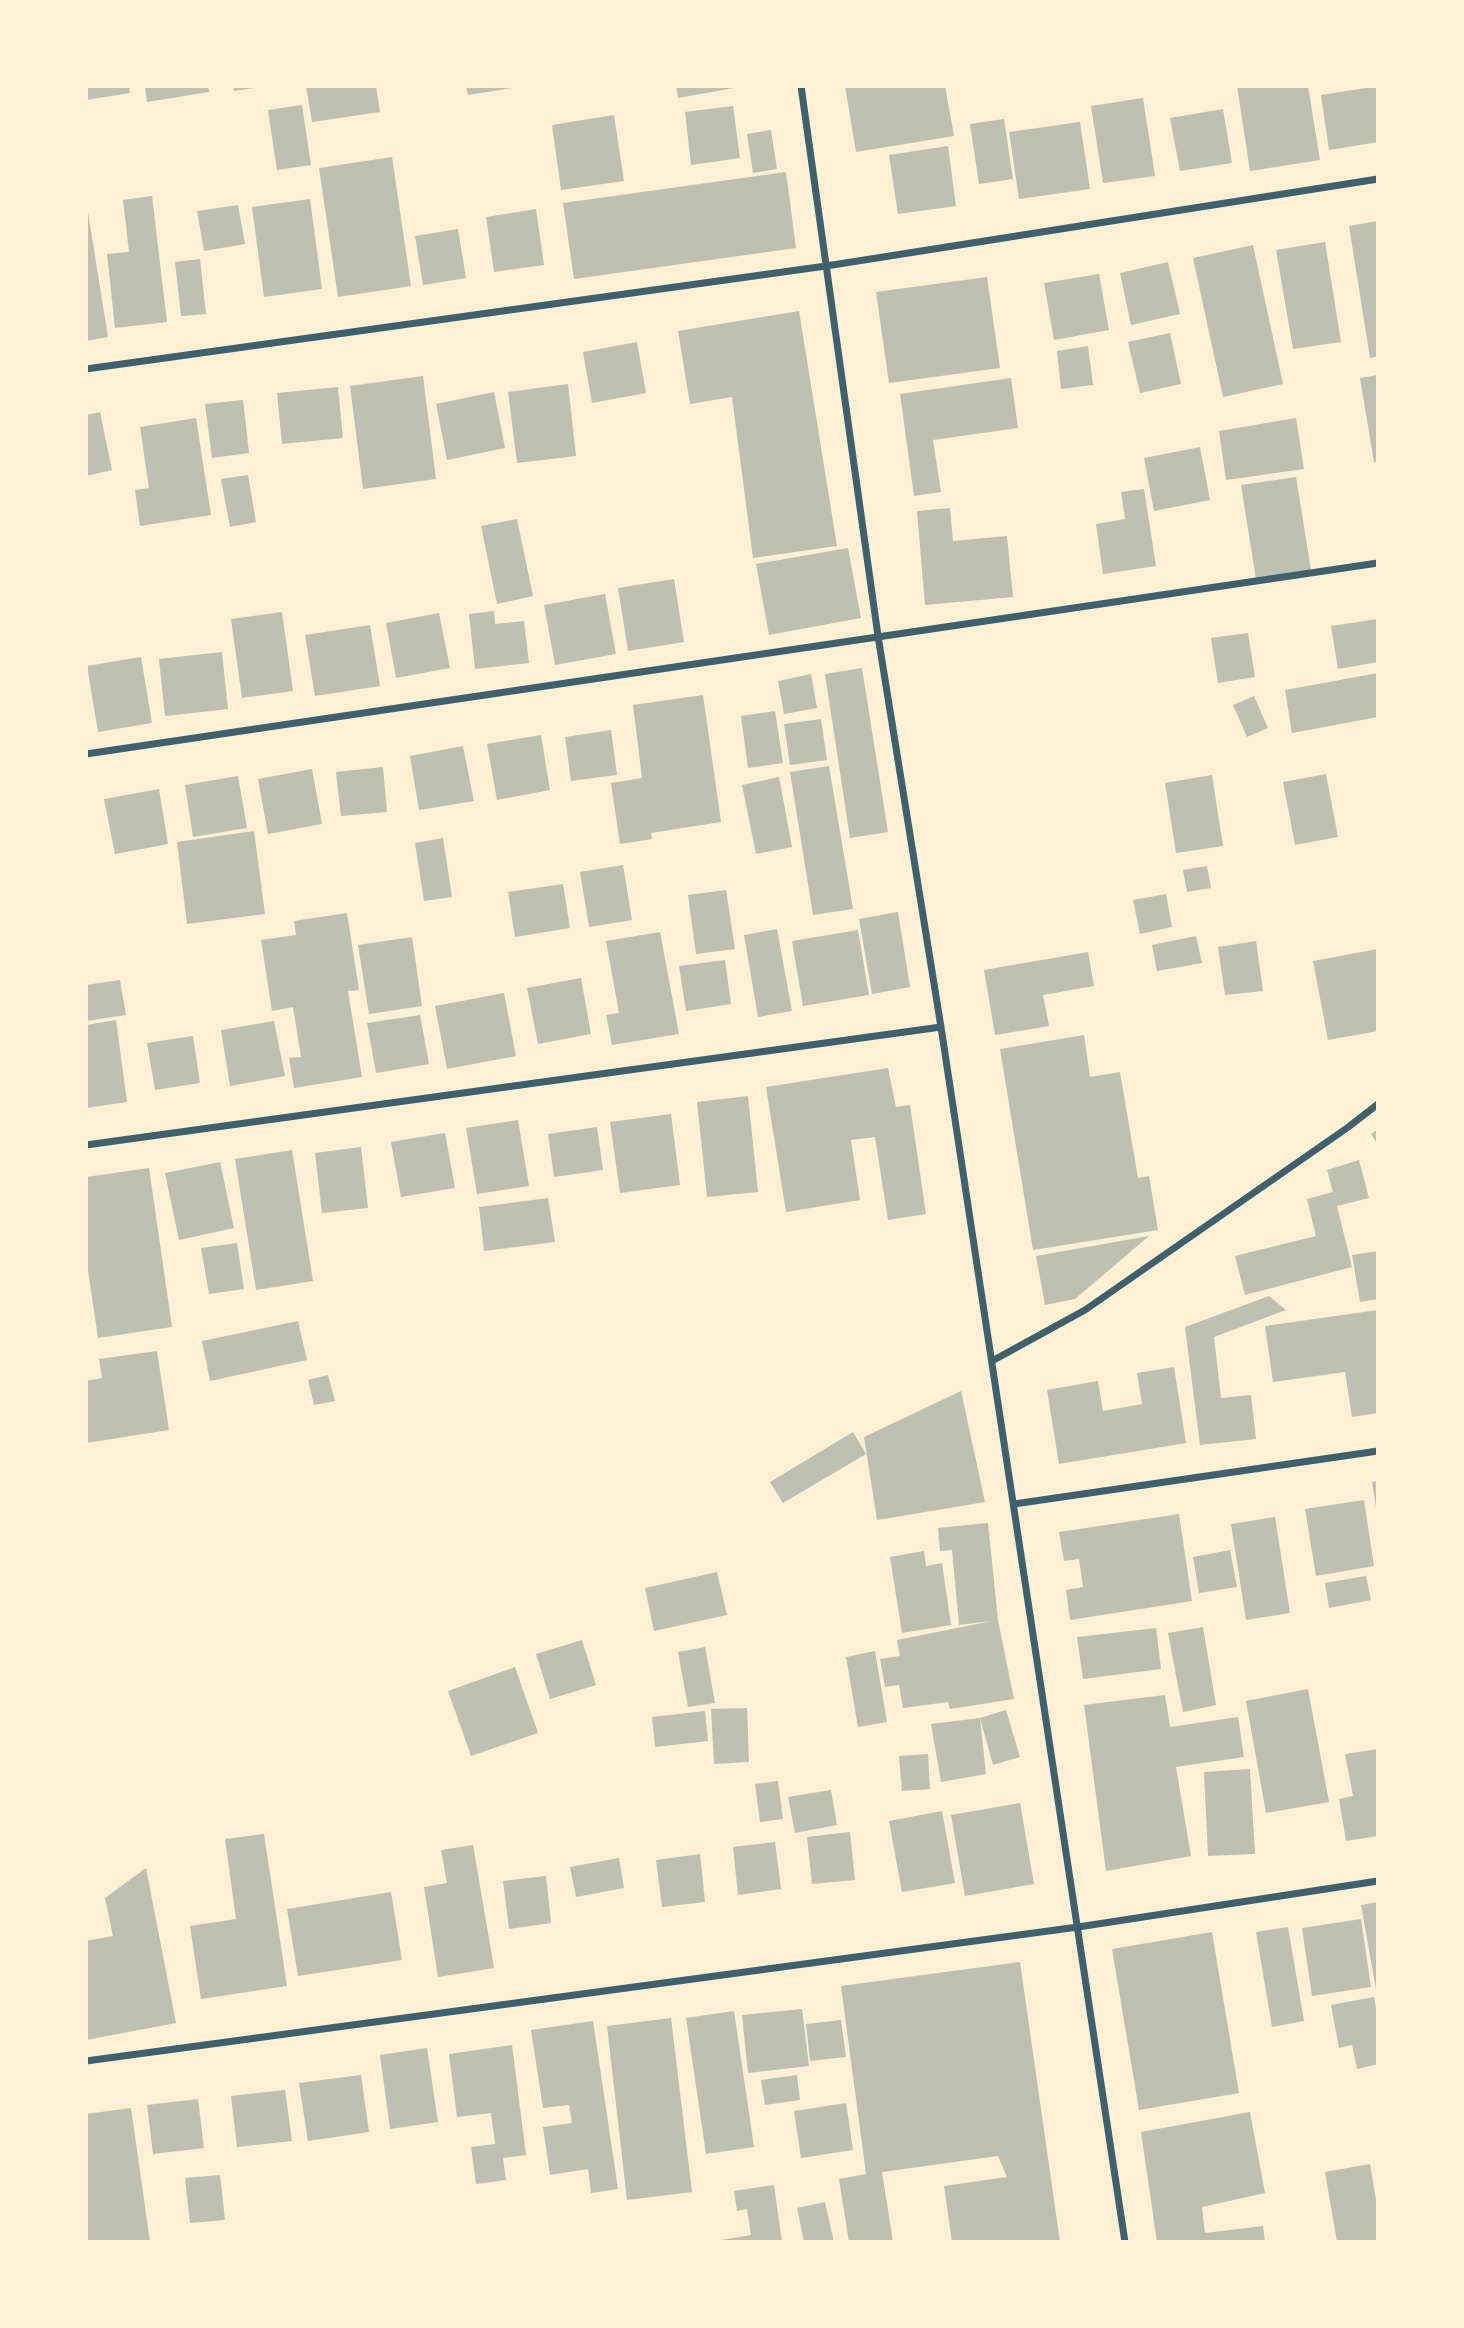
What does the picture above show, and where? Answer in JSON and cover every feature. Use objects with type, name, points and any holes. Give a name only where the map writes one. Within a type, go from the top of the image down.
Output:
[{"type":"street","points":[[800,86],[878,636],[942,1027],[1125,2242]]},
{"type":"street","points":[[86,369],[826,266],[1378,178]]},
{"type":"street","points":[[86,754],[1378,563]]},
{"type":"street","points":[[86,1145],[942,1027]]},
{"type":"street","points":[[992,1361],[1086,1310],[1378,1104]]},
{"type":"street","points":[[1013,1504],[1378,1451]]},
{"type":"street","points":[[86,2061],[1078,1927],[1378,1881]]},
{"type":"building","points":[[86,86],[129,86],[130,93],[86,100]]},
{"type":"building","points":[[145,86],[208,86],[209,92],[147,102]]},
{"type":"building","points":[[233,86],[261,86],[261,87],[234,91]]},
{"type":"building","points":[[306,86],[376,86],[380,112],[312,122]]},
{"type":"building","points":[[466,86],[519,86],[519,87],[468,95]]},
{"type":"building","points":[[676,86],[740,86],[740,87],[678,98]]},
{"type":"building","points":[[845,86],[945,86],[954,136],[856,152]]},
{"type":"building","points":[[1237,86],[1308,86],[1320,160],[1250,171]]},
{"type":"building","points":[[1378,86],[1378,142],[1329,150],[1321,95]]},
{"type":"building","points":[[1143,98],[1155,176],[1103,183],[1091,106]]},
{"type":"building","points":[[302,105],[311,165],[277,170],[268,110]]},
{"type":"building","points":[[733,106],[740,158],[691,165],[685,112]]},
{"type":"building","points":[[1223,109],[1232,163],[1180,171],[1170,118]]},
{"type":"building","points":[[614,115],[624,181],[561,190],[552,125]]},
{"type":"building","points":[[1004,119],[1013,179],[979,184],[970,124]]},
{"type":"building","points":[[1080,122],[1090,189],[1019,199],[1009,132]]},
{"type":"building","points":[[771,130],[777,169],[753,173],[747,134]]},
{"type":"building","points":[[948,146],[956,206],[898,214],[889,155]]},
{"type":"building","points":[[392,157],[411,286],[338,297],[319,168]]},
{"type":"building","points":[[786,172],[796,248],[574,279],[563,203]]},
{"type":"building","points":[[152,196],[167,322],[115,328],[107,254],[129,252],[123,200]]},
{"type":"building","points":[[310,199],[322,289],[264,297],[252,207]]},
{"type":"building","points":[[86,200],[108,337],[86,341]]},
{"type":"building","points":[[238,205],[245,244],[204,251],[197,211]]},
{"type":"building","points":[[536,209],[544,265],[494,272],[486,217]]},
{"type":"building","points":[[1378,221],[1378,356],[1370,358],[1349,226]]},
{"type":"building","points":[[458,229],[466,278],[423,285],[415,236]]},
{"type":"building","points":[[1325,242],[1341,342],[1293,349],[1276,250]]},
{"type":"building","points":[[1253,245],[1283,384],[1223,397],[1193,258]]},
{"type":"building","points":[[200,259],[206,314],[181,316],[175,262]]},
{"type":"building","points":[[1168,262],[1180,314],[1131,325],[1120,273]]},
{"type":"building","points":[[1099,274],[1109,330],[1054,340],[1044,283]]},
{"type":"building","points":[[987,277],[1000,368],[889,383],[876,292]]},
{"type":"building","points":[[799,311],[837,546],[753,558],[732,397],[690,404],[678,331]]},
{"type":"building","points":[[1170,333],[1181,384],[1140,393],[1128,342]]},
{"type":"building","points":[[637,342],[646,393],[592,403],[583,352]]},
{"type":"building","points":[[1088,346],[1093,385],[1061,389],[1057,351]]},
{"type":"building","points":[[1378,375],[1378,461],[1374,462],[1360,378]]},
{"type":"building","points":[[423,376],[436,479],[363,489],[350,386]]},
{"type":"building","points":[[1011,378],[1018,428],[933,440],[941,492],[914,496],[900,394]]},
{"type":"building","points":[[568,384],[576,456],[517,463],[508,392]]},
{"type":"building","points":[[338,387],[343,438],[282,444],[277,393]]},
{"type":"building","points":[[494,392],[505,448],[447,460],[436,404]]},
{"type":"building","points":[[243,400],[249,453],[212,458],[205,404]]},
{"type":"building","points":[[100,412],[112,470],[86,476],[86,415]]},
{"type":"building","points":[[196,418],[211,515],[140,526],[135,490],[149,488],[140,427]]},
{"type":"building","points":[[1296,418],[1304,469],[1226,480],[1219,431]]},
{"type":"building","points":[[1200,447],[1210,500],[1154,511],[1144,458]]},
{"type":"building","points":[[248,475],[256,522],[230,527],[221,479]]},
{"type":"building","points":[[1296,477],[1311,570],[1256,579],[1241,485]]},
{"type":"building","points":[[1144,489],[1156,566],[1103,574],[1096,524],[1125,519],[1121,492]]},
{"type":"building","points":[[950,508],[953,541],[1007,536],[1013,597],[925,605],[917,511]]},
{"type":"building","points":[[517,519],[533,596],[497,604],[481,526]]},
{"type":"building","points":[[848,548],[861,618],[769,635],[756,564]]},
{"type":"building","points":[[674,579],[684,642],[628,651],[618,588]]},
{"type":"building","points":[[605,594],[616,654],[555,665],[544,605]]},
{"type":"building","points":[[494,611],[495,624],[524,621],[529,663],[475,669],[469,614]]},
{"type":"building","points":[[282,612],[293,691],[242,698],[231,619]]},
{"type":"building","points":[[439,613],[450,668],[396,678],[386,623]]},
{"type":"building","points":[[1378,619],[1378,662],[1338,669],[1331,626]]},
{"type":"building","points":[[370,625],[380,686],[315,696],[305,635]]},
{"type":"building","points":[[1248,633],[1255,677],[1218,683],[1211,638]]},
{"type":"building","points":[[222,652],[228,709],[165,716],[159,659]]},
{"type":"building","points":[[141,657],[152,723],[98,732],[87,666]]},
{"type":"building","points":[[862,668],[888,832],[850,838],[825,674]]},
{"type":"building","points":[[1378,673],[1378,717],[1292,733],[1285,690]]},
{"type":"building","points":[[811,674],[817,708],[784,714],[778,681]]},
{"type":"building","points":[[703,695],[721,822],[651,833],[652,839],[620,844],[611,783],[642,778],[633,705]]},
{"type":"building","points":[[1254,696],[1268,728],[1247,737],[1233,705]]},
{"type":"building","points":[[775,711],[783,763],[748,768],[741,716]]},
{"type":"building","points":[[821,719],[827,760],[790,765],[784,724]]},
{"type":"building","points":[[611,730],[617,775],[571,781],[565,737]]},
{"type":"building","points":[[541,735],[550,790],[497,800],[487,744]]},
{"type":"building","points":[[463,746],[474,801],[419,810],[410,756]]},
{"type":"building","points":[[829,766],[853,909],[813,915],[790,772]]},
{"type":"building","points":[[383,767],[387,812],[341,816],[336,772]]},
{"type":"building","points":[[312,769],[322,824],[268,834],[258,779]]},
{"type":"building","points":[[1326,774],[1338,837],[1295,845],[1283,782]]},
{"type":"building","points":[[1212,775],[1223,846],[1176,853],[1165,783]]},
{"type":"building","points":[[238,776],[247,828],[193,837],[185,785]]},
{"type":"building","points":[[779,777],[792,847],[756,854],[742,785]]},
{"type":"building","points":[[159,789],[168,844],[115,854],[104,799]]},
{"type":"building","points":[[254,831],[265,914],[187,924],[177,842]]},
{"type":"building","points":[[443,838],[452,897],[424,901],[415,843]]},
{"type":"building","points":[[623,865],[632,920],[589,927],[580,872]]},
{"type":"building","points":[[1207,866],[1211,888],[1187,892],[1183,870]]},
{"type":"building","points":[[563,884],[570,928],[515,937],[508,892]]},
{"type":"building","points":[[726,890],[735,949],[696,954],[688,895]]},
{"type":"building","points":[[1166,894],[1172,927],[1140,934],[1133,900]]},
{"type":"building","points":[[898,912],[910,987],[872,994],[859,919]]},
{"type":"building","points":[[347,913],[359,990],[348,991],[362,1077],[294,1088],[289,1058],[301,1057],[293,1007],[272,1011],[261,940],[296,935],[294,921]]},
{"type":"building","points":[[777,929],[792,1011],[758,1017],[744,935]]},
{"type":"building","points":[[858,930],[869,995],[803,1006],[792,941]]},
{"type":"building","points":[[660,932],[679,1034],[612,1045],[606,1015],[619,1013],[606,941]]},
{"type":"building","points":[[1196,936],[1202,963],[1157,971],[1152,945]]},
{"type":"building","points":[[412,937],[422,1006],[369,1014],[358,945]]},
{"type":"building","points":[[1256,941],[1263,991],[1225,995],[1218,947]]},
{"type":"building","points":[[1378,949],[1378,1031],[1328,1040],[1313,961]]},
{"type":"building","points":[[1088,952],[1094,986],[1043,995],[1049,1026],[995,1035],[984,970]]},
{"type":"building","points":[[725,960],[731,1004],[686,1011],[679,966]]},
{"type":"building","points":[[581,978],[591,1034],[538,1044],[527,988]]},
{"type":"building","points":[[120,980],[126,1015],[86,1021],[86,985]]},
{"type":"building","points":[[504,993],[516,1056],[447,1069],[435,1006]]},
{"type":"building","points":[[420,1015],[429,1064],[376,1073],[367,1023]]},
{"type":"building","points":[[116,1020],[127,1102],[86,1108],[86,1025]]},
{"type":"building","points":[[274,1021],[285,1076],[230,1086],[221,1030]]},
{"type":"building","points":[[1084,1035],[1090,1077],[1120,1072],[1138,1178],[1149,1176],[1158,1230],[1033,1250],[1000,1049]]},
{"type":"building","points":[[193,1036],[200,1083],[155,1090],[147,1043]]},
{"type":"building","points":[[888,1068],[896,1107],[910,1105],[926,1214],[888,1220],[875,1137],[851,1140],[860,1200],[786,1212],[766,1087]]},
{"type":"building","points":[[748,1096],[758,1192],[707,1197],[697,1102]]},
{"type":"building","points":[[671,1114],[680,1185],[620,1193],[610,1122]]},
{"type":"building","points":[[518,1120],[529,1186],[477,1194],[466,1128]]},
{"type":"building","points":[[597,1127],[603,1170],[554,1177],[548,1134]]},
{"type":"building","points":[[1378,1129],[1378,1145],[1371,1134]]},
{"type":"building","points":[[445,1133],[455,1188],[401,1197],[391,1142]]},
{"type":"building","points":[[361,1147],[368,1208],[322,1213],[315,1153]]},
{"type":"building","points":[[292,1150],[313,1281],[256,1290],[235,1159]]},
{"type":"building","points":[[1359,1160],[1369,1198],[1337,1206],[1352,1267],[1245,1295],[1235,1256],[1316,1236],[1307,1199],[1333,1192],[1327,1170]]},
{"type":"building","points":[[220,1162],[234,1228],[179,1240],[165,1173]]},
{"type":"building","points":[[149,1168],[172,1327],[98,1338],[86,1257],[86,1177]]},
{"type":"building","points":[[548,1198],[555,1242],[484,1251],[479,1207]]},
{"type":"building","points":[[1149,1236],[1075,1299],[1045,1305],[1036,1256]]},
{"type":"building","points":[[237,1243],[244,1289],[209,1294],[201,1248]]},
{"type":"building","points":[[1378,1251],[1378,1299],[1360,1302],[1352,1255]]},
{"type":"building","points":[[1269,1296],[1286,1310],[1214,1337],[1221,1398],[1251,1395],[1256,1439],[1200,1445],[1185,1327]]},
{"type":"building","points":[[1378,1310],[1378,1413],[1352,1417],[1345,1372],[1273,1382],[1265,1326]]},
{"type":"building","points":[[298,1321],[307,1360],[210,1381],[202,1341]]},
{"type":"building","points":[[157,1351],[169,1430],[86,1443],[86,1381],[102,1378],[99,1359]]},
{"type":"building","points":[[1174,1367],[1186,1443],[1059,1464],[1047,1390],[1098,1381],[1103,1411],[1142,1404],[1137,1373]]},
{"type":"building","points":[[328,1375],[335,1401],[314,1405],[308,1380]]},
{"type":"building","points":[[961,1391],[985,1502],[877,1520],[864,1437]]},
{"type":"building","points":[[853,1432],[866,1454],[783,1503],[770,1482]]},
{"type":"building","points":[[1378,1481],[1378,1513],[1377,1513],[1372,1482]]},
{"type":"building","points":[[1364,1500],[1374,1566],[1316,1576],[1305,1509]]},
{"type":"building","points":[[1179,1514],[1192,1601],[1070,1620],[1066,1590],[1083,1587],[1079,1559],[1064,1561],[1059,1532]]},
{"type":"building","points":[[1275,1517],[1290,1613],[1246,1620],[1231,1524]]},
{"type":"building","points":[[988,1523],[998,1620],[1014,1699],[950,1709],[948,1702],[903,1708],[899,1685],[885,1687],[880,1659],[900,1656],[897,1640],[992,1621],[959,1625],[952,1550],[940,1551],[938,1528]]},
{"type":"building","points":[[1230,1550],[1237,1587],[1199,1593],[1193,1557]]},
{"type":"building","points":[[924,1551],[926,1566],[942,1563],[951,1625],[902,1633],[890,1557]]},
{"type":"building","points":[[717,1572],[727,1615],[654,1631],[645,1588]]},
{"type":"building","points":[[1366,1576],[1371,1600],[1329,1608],[1325,1583]]},
{"type":"building","points":[[1203,1627],[1216,1705],[1183,1712],[1168,1633]]},
{"type":"building","points":[[1156,1628],[1161,1669],[1083,1679],[1077,1637]]},
{"type":"building","points":[[582,1640],[596,1685],[550,1699],[536,1654]]},
{"type":"building","points":[[705,1647],[715,1703],[688,1707],[678,1652]]},
{"type":"building","points":[[875,1651],[887,1722],[858,1727],[846,1657]]},
{"type":"building","points":[[515,1667],[538,1733],[471,1756],[448,1691]]},
{"type":"building","points":[[1308,1689],[1329,1802],[1266,1813],[1246,1701]]},
{"type":"building","points":[[1165,1695],[1170,1727],[1238,1717],[1244,1757],[1176,1767],[1191,1856],[1106,1871],[1084,1705]]},
{"type":"building","points":[[747,1708],[749,1762],[714,1764],[711,1709]]},
{"type":"building","points":[[1006,1710],[1020,1757],[993,1765],[980,1718]]},
{"type":"building","points":[[705,1711],[708,1741],[655,1747],[652,1717]]},
{"type":"building","points":[[980,1718],[986,1774],[941,1782],[931,1724]]},
{"type":"building","points":[[1378,1749],[1378,1836],[1346,1841],[1339,1799],[1353,1796],[1345,1754]]},
{"type":"building","points":[[928,1754],[930,1789],[902,1791],[899,1756]]},
{"type":"building","points":[[1250,1769],[1255,1854],[1208,1856],[1204,1772]]},
{"type":"building","points":[[778,1781],[783,1819],[760,1822],[755,1784]]},
{"type":"building","points":[[831,1790],[837,1825],[795,1833],[788,1797]]},
{"type":"building","points":[[1020,1803],[1034,1884],[965,1896],[951,1815]]},
{"type":"building","points":[[942,1811],[955,1883],[902,1892],[889,1821]]},
{"type":"building","points":[[850,1832],[855,1880],[812,1884],[807,1837]]},
{"type":"building","points":[[264,1834],[287,1986],[201,1999],[190,1926],[236,1919],[225,1839]]},
{"type":"building","points":[[775,1842],[781,1889],[738,1895],[733,1847]]},
{"type":"building","points":[[473,1845],[494,1968],[438,1977],[424,1887],[447,1883],[441,1850]]},
{"type":"building","points":[[700,1854],[705,1902],[662,1907],[656,1860]]},
{"type":"building","points":[[619,1858],[624,1888],[576,1897],[570,1867]]},
{"type":"building","points":[[146,1868],[176,2023],[86,2040],[86,1941],[113,1936],[105,1898]]},
{"type":"building","points":[[546,1876],[551,1923],[509,1929],[503,1881]]},
{"type":"building","points":[[391,1892],[402,1960],[298,1976],[287,1909]]},
{"type":"building","points":[[1378,1902],[1378,1995],[1377,1995],[1361,1905]]},
{"type":"building","points":[[1361,1919],[1371,1987],[1312,1996],[1302,1928]]},
{"type":"building","points":[[1288,1927],[1304,2021],[1272,2027],[1256,1932]]},
{"type":"building","points":[[1212,1932],[1239,2093],[1139,2110],[1112,1949]]},
{"type":"building","points":[[1020,1962],[1060,2242],[952,2242],[944,2186],[1007,2177],[998,2156],[882,2172],[893,2242],[849,2242],[839,2179],[866,2174],[841,1986]]},
{"type":"building","points":[[1374,1997],[1378,2018],[1378,2064],[1357,2069],[1352,2045],[1339,2048],[1331,2005]]},
{"type":"building","points":[[802,2009],[809,2066],[748,2073],[742,2015]]},
{"type":"building","points":[[734,2011],[754,2147],[706,2154],[686,2018]]},
{"type":"building","points":[[671,2018],[692,2192],[627,2200],[607,2026]]},
{"type":"building","points":[[841,2020],[846,2057],[810,2061],[806,2024]]},
{"type":"building","points":[[593,2021],[618,2189],[591,2193],[588,2169],[550,2175],[543,2127],[572,2123],[569,2105],[543,2108],[531,2030]]},
{"type":"building","points":[[512,2045],[526,2155],[503,2158],[506,2180],[476,2184],[471,2147],[495,2144],[491,2113],[457,2117],[449,2054]]},
{"type":"building","points":[[427,2048],[438,2122],[390,2129],[380,2055]]},
{"type":"building","points":[[361,2075],[369,2132],[308,2141],[299,2083]]},
{"type":"building","points":[[797,2075],[800,2100],[765,2105],[761,2080]]},
{"type":"building","points":[[285,2090],[292,2141],[237,2147],[231,2096]]},
{"type":"building","points":[[198,2099],[204,2148],[153,2154],[147,2105]]},
{"type":"building","points":[[846,2103],[853,2150],[801,2158],[794,2111]]},
{"type":"building","points":[[131,2108],[150,2242],[86,2242],[86,2114]]},
{"type":"building","points":[[1250,2112],[1265,2193],[1202,2207],[1205,2233],[1263,2226],[1265,2242],[1157,2242],[1141,2132]]},
{"type":"building","points":[[1370,2164],[1378,2211],[1378,2242],[1337,2242],[1325,2172]]},
{"type":"building","points":[[220,2175],[225,2220],[190,2223],[185,2178]]},
{"type":"building","points":[[774,2185],[782,2242],[709,2242],[751,2235],[747,2209],[737,2211],[734,2191]]},
{"type":"building","points":[[825,2202],[834,2242],[804,2242],[797,2208]]}]
